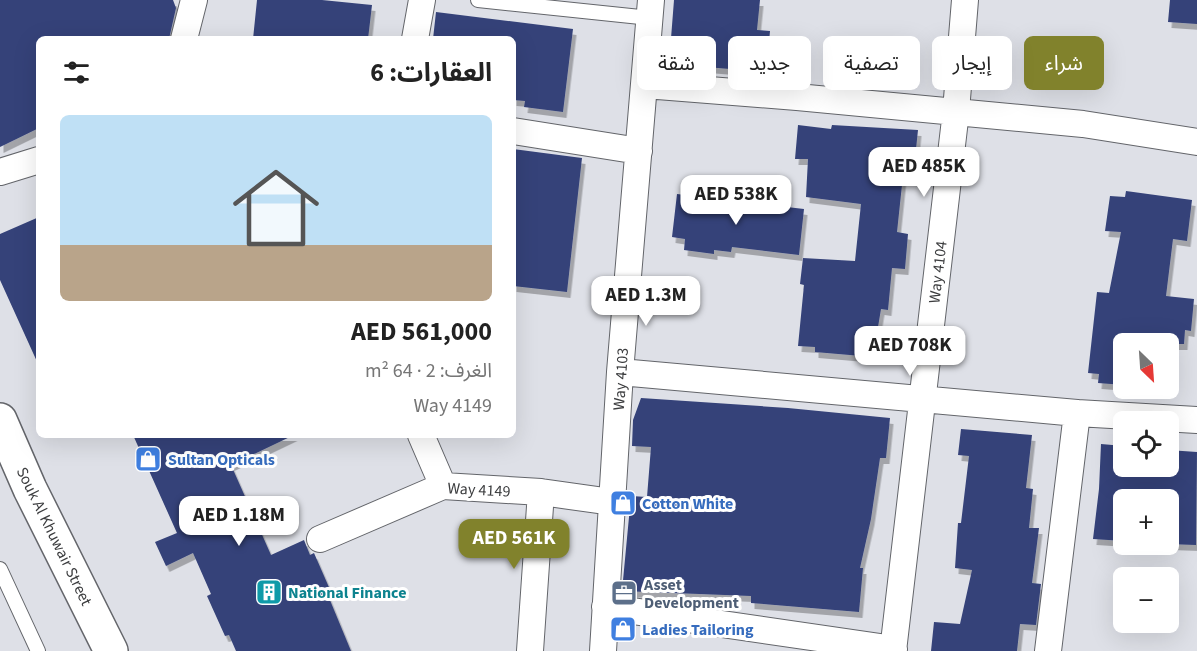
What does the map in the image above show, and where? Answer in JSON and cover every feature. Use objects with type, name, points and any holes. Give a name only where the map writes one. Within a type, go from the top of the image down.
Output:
[{"type":"street","points":[[185,36],[195,0]]},
{"type":"street","points":[[416,36],[422,0]]},
{"type":"street","name":"Way 4104","points":[[893,650],[956,111],[965,0]]},
{"type":"street","name":"Way 4103","points":[[648,36],[650,9]]},
{"type":"street","name":"Way 4103","points":[[603,651],[620,372],[645,90]]},
{"type":"street","points":[[705,90],[1083,124],[1197,142]]},
{"type":"street","points":[[516,131],[639,151]]},
{"type":"street","points":[[0,172],[36,161]]},
{"type":"street","points":[[620,372],[1077,413],[1197,420]]},
{"type":"street","points":[[1048,651],[1077,413]]},
{"type":"street","name":"Souk Al Khuwair Street","points":[[0,420],[30,489],[111,651]]},
{"type":"street","points":[[422,438],[443,486]]},
{"type":"street","name":"Way 4149","points":[[320,539],[443,486],[541,492],[612,502]]},
{"type":"street","points":[[525,646],[541,492]]},
{"type":"street","points":[[605,607],[893,650]]},
{"type":"lane","points":[[478,0],[650,9]]},
{"type":"lane","points":[[0,569],[38,651]]},
{"type":"building","points":[[0,0],[173,0],[176,8],[170,36],[36,36],[36,129],[0,147]]},
{"type":"building","points":[[257,0],[322,0],[372,5],[368,36],[253,36]]},
{"type":"building","points":[[674,0],[760,0],[757,30],[770,31],[770,36],[728,36],[728,69],[716,68],[716,36],[671,36]]},
{"type":"building","points":[[1170,0],[1197,0],[1197,24],[1168,22]]},
{"type":"building","points":[[436,12],[573,29],[563,112],[524,107],[525,101],[516,100],[516,36],[433,36]]},
{"type":"building","points":[[798,125],[831,129],[832,125],[918,130],[914,168],[904,166],[897,232],[908,234],[905,269],[892,268],[888,310],[881,309],[873,357],[815,352],[815,347],[798,346],[804,285],[800,284],[803,258],[855,261],[861,204],[806,197],[808,159],[795,159]]},
{"type":"building","points":[[516,149],[582,158],[567,292],[516,286]]},
{"type":"building","points":[[1126,191],[1192,200],[1187,241],[1173,239],[1166,296],[1194,299],[1191,331],[1185,330],[1184,344],[1179,344],[1179,333],[1113,333],[1113,384],[1098,383],[1099,374],[1088,373],[1097,292],[1109,293],[1121,232],[1105,231],[1110,196],[1125,197]]},
{"type":"building","points":[[677,194],[804,209],[799,255],[732,247],[731,252],[714,250],[714,254],[684,250],[685,239],[672,237]]},
{"type":"building","points":[[36,218],[36,359],[0,280],[0,234]]},
{"type":"building","points":[[641,398],[788,408],[890,418],[886,458],[880,458],[871,519],[860,568],[863,568],[859,612],[751,603],[751,596],[622,591],[631,496],[647,497],[651,447],[632,446],[633,420]]},
{"type":"building","points":[[961,429],[1032,435],[1026,488],[1033,489],[1029,528],[1039,528],[1032,583],[1041,584],[1036,625],[1020,624],[1017,651],[931,651],[934,622],[960,624],[972,570],[955,568],[958,523],[961,523],[969,456],[958,455]]},
{"type":"building","points":[[134,438],[288,438],[231,465],[271,555],[304,540],[310,555],[314,553],[331,592],[327,593],[351,651],[236,651],[229,635],[225,636],[207,596],[211,594],[193,553],[166,566],[155,542],[177,533]]},
{"type":"building","points":[[1101,444],[1113,445],[1113,477],[1179,477],[1179,451],[1197,452],[1196,545],[1179,544],[1179,489],[1113,489],[1113,540],[1093,539]]},
{"type":"place","name":"Sultan Opticals","points":[[148,459]]},
{"type":"place","name":"Cotton White","points":[[623,503]]},
{"type":"place","name":"National Finance","points":[[269,592]]},
{"type":"place","name":"Asset Development","points":[[624,593]]},
{"type":"place","name":"Ladies Tailoring","points":[[623,629]]}]
